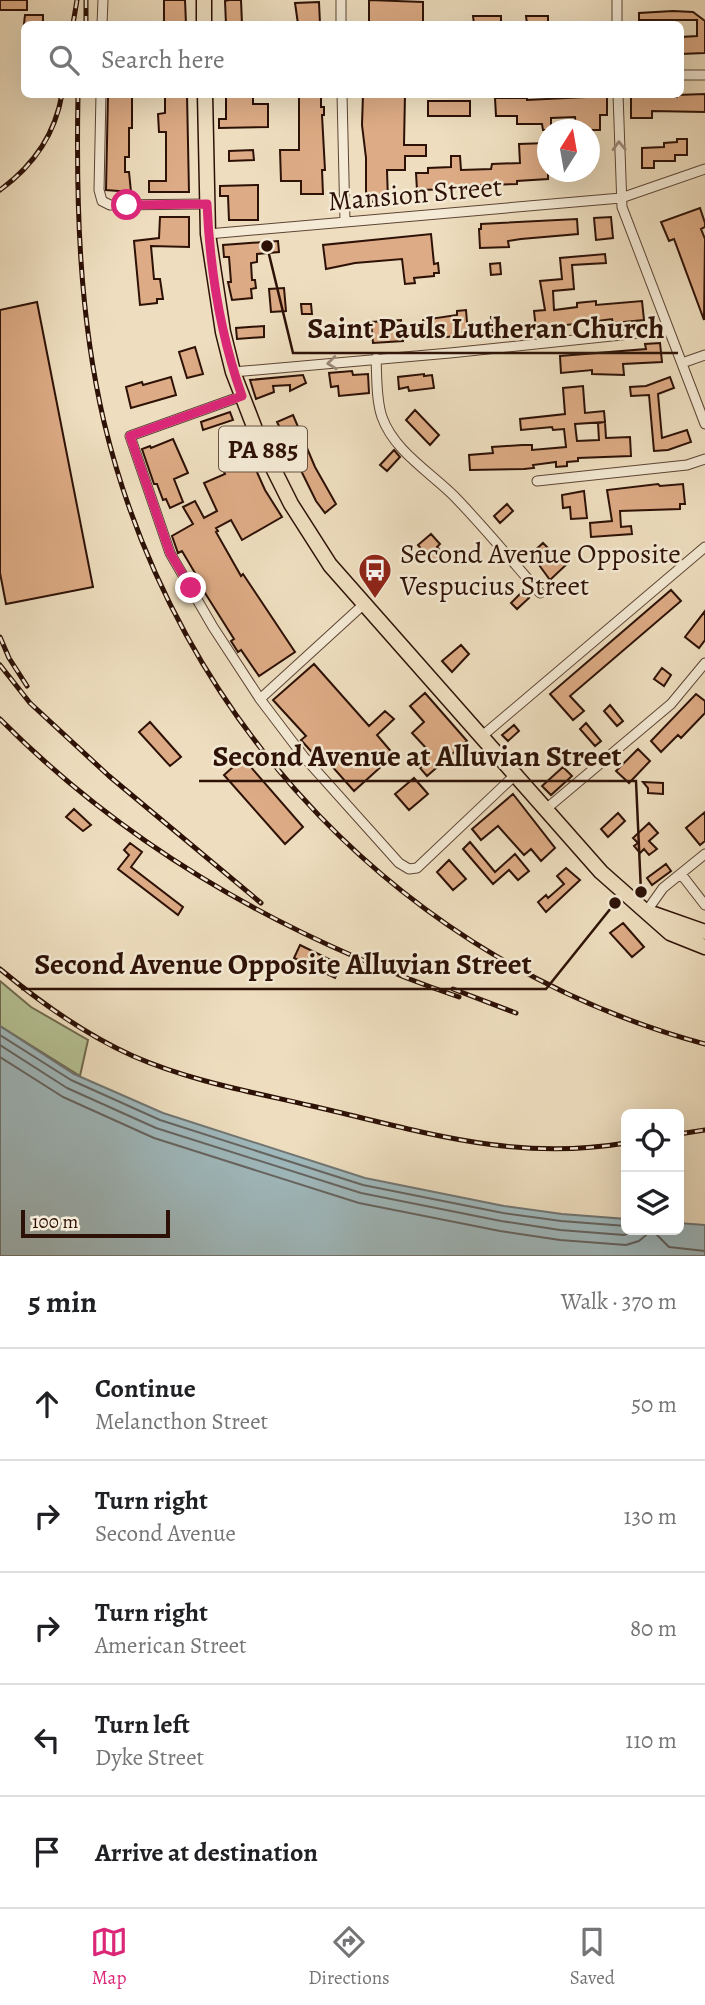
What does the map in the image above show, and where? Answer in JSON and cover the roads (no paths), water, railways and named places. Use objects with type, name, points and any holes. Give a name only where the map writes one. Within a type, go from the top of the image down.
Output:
[{"type":"main road","points":[[204,0],[204,21]]},
{"type":"main road","name":"PA 885","points":[[205,98],[208,234],[217,304],[233,372],[264,452],[291,504],[330,565],[601,872],[670,933],[705,947]]},
{"type":"main road","name":"PA 885","points":[[646,912],[705,932]]},
{"type":"street","points":[[102,21],[103,0]]},
{"type":"street","points":[[341,0],[341,21]]},
{"type":"street","points":[[617,0],[617,21]]},
{"type":"street","points":[[684,75],[705,75]]},
{"type":"street","points":[[101,98],[99,190],[102,201],[110,205],[207,204]]},
{"type":"street","points":[[342,98],[345,222]]},
{"type":"street","points":[[618,98],[622,207],[705,424]]},
{"type":"street","name":"Mansion Street","points":[[208,234],[621,198],[705,169]]},
{"type":"street","points":[[233,372],[463,352],[668,330]]},
{"type":"street","points":[[682,363],[705,355]]},
{"type":"street","points":[[376,358],[380,410],[382,419],[392,434],[403,449],[453,495],[540,593]]},
{"type":"street","points":[[242,396],[130,436],[170,553],[260,699],[304,757],[399,863],[409,869],[416,868],[514,776]]},
{"type":"street","points":[[537,481],[687,465],[705,459]]},
{"type":"street","points":[[481,737],[705,547]]},
{"type":"street","points":[[260,699],[364,604]]},
{"type":"street","points":[[546,809],[671,704],[705,663]]},
{"type":"street","points":[[646,912],[663,888],[705,854]]},
{"type":"street","points":[[681,874],[705,905]]},
{"type":"water","points":[[0,1026],[74,1074],[163,1113],[365,1178],[504,1206],[621,1219],[621,1235],[684,1235],[684,1223],[705,1225],[705,1256],[0,1256]]},
{"type":"railway","points":[[74,21],[77,0]]},
{"type":"railway","points":[[86,0],[86,21]]},
{"type":"railway","points":[[0,190],[23,171],[41,148],[54,123],[61,98]]},
{"type":"railway","points":[[78,98],[79,218],[84,300],[104,422],[138,532],[186,635],[247,730],[319,816],[402,891],[495,955],[596,1007],[705,1044]]},
{"type":"railway","points":[[0,637],[9,658],[27,686]]},
{"type":"railway","points":[[0,665],[30,703],[109,776],[261,903]]},
{"type":"railway","points":[[0,719],[49,766],[102,809],[213,884],[333,947],[459,997]]},
{"type":"railway","points":[[0,969],[47,1006],[97,1038],[155,1065],[199,1079],[467,1141],[544,1149],[621,1144]]},
{"type":"railway","points":[[453,989],[516,1013]]},
{"type":"railway","points":[[684,1133],[705,1130]]},
{"type":"place","name":"Saint Pauls Lutheran Church","points":[[267,246]]},
{"type":"place","name":"Second Avenue Opposite Vespucius Street","points":[[375,600]]},
{"type":"place","name":"Second Avenue at Alluvian Street","points":[[641,892]]},
{"type":"place","name":"Second Avenue Opposite Alluvian Street","points":[[615,903]]}]
